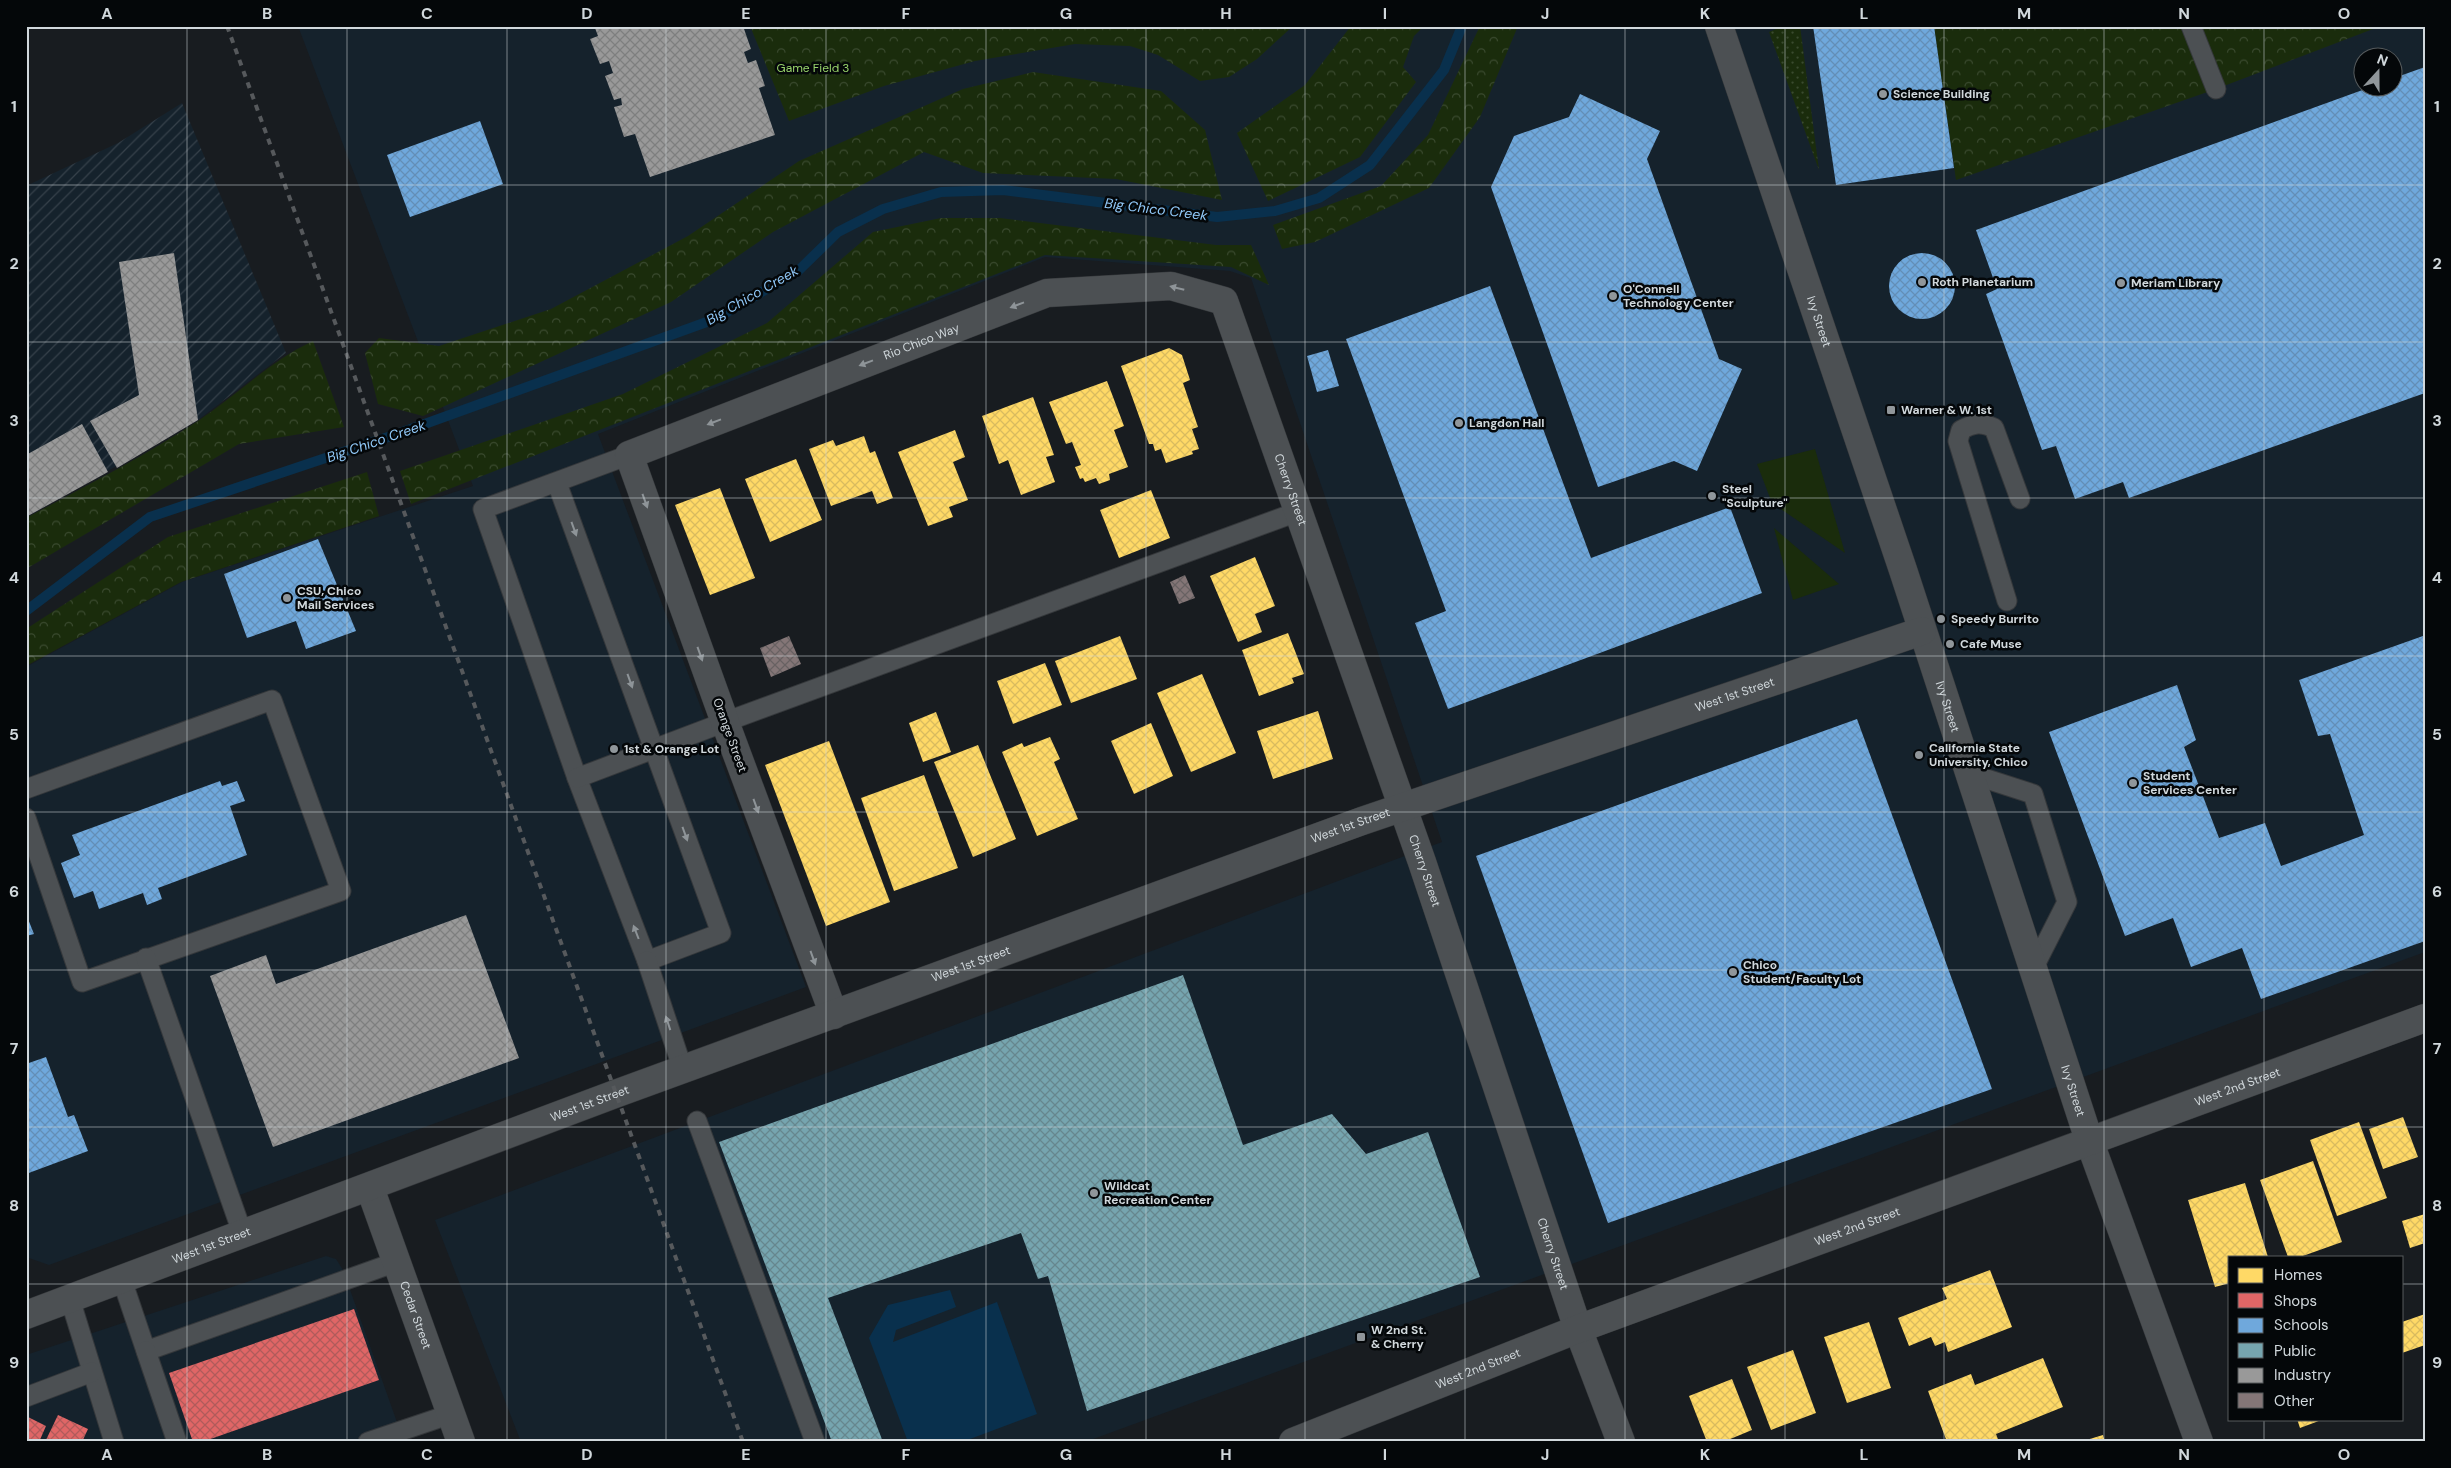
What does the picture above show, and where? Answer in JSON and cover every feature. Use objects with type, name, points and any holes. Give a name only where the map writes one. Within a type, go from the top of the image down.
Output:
[{"type":"street","name":"Ivy Street","points":[[1719,26],[1798,255],[2089,1140],[2199,1442]]},
{"type":"street","name":"Rio Chico Way","points":[[629,455],[1046,293],[1171,286],[1224,302]]},
{"type":"street","name":"Cherry Street","points":[[1224,302],[1422,862],[1578,1329],[1621,1442]]},
{"type":"street","name":"Orange Street","points":[[629,455],[725,722],[834,1014]]},
{"type":"street","name":"West 1st Street","points":[[26,1315],[834,1014],[1401,806],[1922,631]]},
{"type":"street","name":"West 2nd Street","points":[[1293,1442],[1578,1329],[2425,1018]]},
{"type":"street","name":"Cedar Street","points":[[370,1188],[462,1442]]},
{"type":"street","points":[[26,1299],[70,1299]]},
{"type":"lane","points":[[2191,26],[2216,89]]},
{"type":"lane","points":[[2007,601],[1958,441],[1962,430],[1972,424],[1983,423],[1994,428],[2020,499]]},
{"type":"lane","points":[[629,455],[483,509],[577,778],[647,961],[683,1070]]},
{"type":"lane","points":[[557,483],[721,933],[647,961]]},
{"type":"lane","points":[[577,778],[1297,512]]},
{"type":"lane","points":[[26,789],[272,700],[341,891],[82,982],[26,818]]},
{"type":"lane","points":[[1968,773],[2033,794],[2067,902],[2033,969]]},
{"type":"lane","points":[[146,958],[243,1235]]},
{"type":"lane","points":[[697,1120],[815,1442]]},
{"type":"lane","points":[[146,1351],[396,1262]]},
{"type":"lane","points":[[122,1280],[177,1442]]},
{"type":"lane","points":[[70,1299],[114,1442]]},
{"type":"lane","points":[[26,1397],[92,1372]]},
{"type":"lane","points":[[368,1442],[452,1414]]},
{"type":"shaded area","name":"California State University, Chico","points":[[298,26],[2425,26],[2425,952],[1085,1442],[521,1442],[435,1220],[1442,842],[1251,278],[1230,271],[1045,257],[598,434],[806,987],[49,1265],[26,1257],[26,667],[182,582],[473,486]]},
{"type":"shaded area","points":[[182,103],[286,353],[198,420],[26,517],[26,186],[118,143]]},
{"type":"shaded area","points":[[326,1256],[336,1259],[343,1270],[404,1442],[26,1442],[26,1355]]},
{"type":"green space","name":"Game Field 3","points":[[750,26],[1293,26],[1257,59],[1229,77],[1200,81],[1158,55],[1130,46],[1075,44],[975,61],[884,86],[789,121]]},
{"type":"green space","points":[[1351,26],[1424,26],[1414,36],[1403,67],[1416,82],[1360,157],[1268,201],[1237,133],[1305,85]]},
{"type":"green space","points":[[1480,26],[1518,26],[1480,117],[1429,188],[1315,242],[1282,249],[1273,225],[1381,186],[1428,135]]},
{"type":"green space","points":[[1784,26],[1800,26],[1819,170],[1769,32]]},
{"type":"green space","points":[[1934,26],[2381,26],[2216,89],[1956,180]]},
{"type":"green space","points":[[1033,72],[1161,91],[1205,130],[1222,200],[1116,179],[983,173],[924,152],[773,232],[671,302],[423,416],[378,404],[365,353],[379,338],[439,346],[551,309],[688,236],[799,161],[963,89]]},
{"type":"green space","points":[[941,218],[1000,218],[1216,245],[1251,245],[1269,285],[1231,267],[1045,255],[411,504],[400,471],[623,394],[767,323],[873,232]]},
{"type":"green space","points":[[313,341],[344,427],[239,444],[26,569],[26,518],[156,447],[198,421],[282,358]]},
{"type":"green space","points":[[1815,449],[1845,553],[1772,503],[1757,464]]},
{"type":"green space","points":[[367,472],[379,516],[181,582],[26,666],[26,629],[168,537]]},
{"type":"green space","points":[[1774,528],[1839,584],[1793,600]]},
{"type":"water","points":[[950,1290],[956,1307],[896,1330],[893,1342],[997,1302],[1037,1414],[962,1442],[908,1442],[869,1338],[888,1305]]},
{"type":"building: Homes","points":[[1169,348],[1182,355],[1190,380],[1183,383],[1198,427],[1192,429],[1199,449],[1192,451],[1193,454],[1166,463],[1161,449],[1155,451],[1153,444],[1149,444],[1121,366]]},
{"type":"building: Homes","points":[[1107,381],[1124,426],[1114,430],[1128,467],[1109,474],[1110,480],[1099,484],[1096,478],[1085,482],[1083,478],[1080,479],[1075,467],[1081,465],[1072,442],[1066,444],[1049,402]]},
{"type":"building: Homes","points":[[1033,397],[1054,455],[1046,457],[1055,482],[1021,495],[1008,460],[999,464],[982,416]]},
{"type":"building: Homes","points":[[955,430],[965,457],[953,462],[968,500],[949,507],[953,517],[928,526],[898,452]]},
{"type":"building: Homes","points":[[864,436],[870,453],[875,451],[893,498],[877,504],[872,491],[831,506],[809,449],[833,440],[836,446]]},
{"type":"building: Homes","points":[[796,459],[822,520],[770,542],[745,479]]},
{"type":"building: Homes","points":[[720,488],[755,578],[710,595],[675,505]]},
{"type":"building: Homes","points":[[1151,490],[1170,538],[1119,558],[1100,510]]},
{"type":"building: Homes","points":[[1255,557],[1275,606],[1255,614],[1262,632],[1238,642],[1210,576]]},
{"type":"building: Homes","points":[[1288,633],[1304,674],[1292,678],[1294,683],[1259,696],[1242,650]]},
{"type":"building: Homes","points":[[1120,636],[1137,679],[1071,703],[1055,661]]},
{"type":"building: Homes","points":[[1045,663],[1062,705],[1013,724],[997,681]]},
{"type":"building: Homes","points":[[1202,674],[1236,753],[1191,772],[1157,693]]},
{"type":"building: Homes","points":[[1318,711],[1333,759],[1273,779],[1257,731]]},
{"type":"building: Homes","points":[[936,712],[951,752],[923,762],[909,723]]},
{"type":"building: Homes","points":[[1151,723],[1173,776],[1134,794],[1111,741]]},
{"type":"building: Homes","points":[[1050,737],[1060,759],[1054,762],[1078,819],[1037,836],[1002,752],[1022,743],[1024,747]]},
{"type":"building: Homes","points":[[829,741],[890,902],[826,926],[765,765]]},
{"type":"building: Homes","points":[[978,745],[1016,839],[973,857],[934,762]]},
{"type":"building: Homes","points":[[924,775],[958,868],[894,891],[861,798]]},
{"type":"building: Homes","points":[[2403,1117],[2418,1157],[2383,1169],[2369,1129]]},
{"type":"building: Homes","points":[[2359,1122],[2387,1198],[2337,1216],[2310,1140]]},
{"type":"building: Homes","points":[[2313,1161],[2342,1242],[2303,1256],[2288,1256],[2260,1180]]},
{"type":"building: Homes","points":[[2245,1183],[2268,1256],[2228,1256],[2228,1284],[2215,1287],[2188,1200]]},
{"type":"building: Homes","points":[[2425,1214],[2425,1243],[2410,1248],[2402,1221]]},
{"type":"building: Homes","points":[[1990,1270],[2012,1327],[1948,1352],[1945,1342],[1935,1346],[1931,1337],[1909,1346],[1898,1318],[1947,1299],[1942,1288]]},
{"type":"building: Homes","points":[[2425,1314],[2425,1345],[2404,1352],[2404,1321]]},
{"type":"building: Homes","points":[[1869,1322],[1891,1388],[1847,1403],[1824,1337]]},
{"type":"building: Homes","points":[[1793,1350],[1816,1413],[1771,1430],[1747,1367]]},
{"type":"building: Homes","points":[[2043,1358],[2063,1407],[1996,1434],[1999,1442],[1947,1442],[1928,1391],[1971,1374],[1975,1385]]},
{"type":"building: Homes","points":[[1732,1379],[1752,1430],[1723,1442],[1707,1442],[1689,1396]]},
{"type":"building: Homes","points":[[2297,1420],[2321,1420],[2300,1428]]},
{"type":"building: Homes","points":[[2103,1435],[2105,1442],[2083,1442],[2083,1441]]},
{"type":"building: Shops","points":[[354,1309],[379,1380],[202,1442],[193,1442],[169,1373]]},
{"type":"building: Shops","points":[[58,1415],[88,1429],[82,1442],[45,1442]]},
{"type":"building: Shops","points":[[26,1416],[46,1426],[39,1442],[26,1442]]},
{"type":"building: Schools","name":"Science Building","points":[[1813,26],[1934,26],[1954,168],[1836,185]]},
{"type":"building: Schools","name":"Meriam Library","points":[[2425,67],[2425,393],[2129,498],[2123,482],[2075,499],[2056,446],[2042,450],[1986,294],[1997,289],[1976,230],[2354,93],[2354,98],[2404,98],[2404,74]]},
{"type":"building: Schools","name":"O'Connell Technology Center","points":[[1580,94],[1660,131],[1647,159],[1719,359],[1742,369],[1697,471],[1674,461],[1598,487],[1491,187],[1514,136],[1569,117]]},
{"type":"building: Schools","points":[[480,121],[503,184],[410,217],[387,155]]},
{"type":"building: Schools","name":"Roth Planetarium","points":[[1916,253],[1928,253],[1940,258],[1950,268],[1955,280],[1953,299],[1940,314],[1928,319],[1916,319],[1904,314],[1894,304],[1889,292],[1889,280],[1894,268],[1904,258]]},
{"type":"building: Schools","name":"Langdon Hall","points":[[1490,286],[1591,558],[1730,507],[1762,593],[1448,709],[1415,623],[1446,611],[1346,339]]},
{"type":"building: Schools","points":[[1328,350],[1339,386],[1317,392],[1307,356]]},
{"type":"building: Schools","name":"CSU, Chico Mail Services","points":[[318,539],[356,631],[306,649],[296,621],[247,638],[224,574]]},
{"type":"building: Schools","name":"Student Services Center","points":[[2423,636],[2425,941],[2261,999],[2242,948],[2191,967],[2173,918],[2125,936],[2049,732],[2177,685],[2196,740],[2184,747],[2219,838],[2265,823],[2281,866],[2364,835],[2330,734],[2318,736],[2299,680]]},
{"type":"building: Schools","name":"Chico Student/Faculty Lot","points":[[1857,719],[1992,1089],[1608,1223],[1476,856]]},
{"type":"building: Schools","points":[[220,781],[222,786],[237,781],[245,801],[230,806],[247,855],[158,888],[162,899],[147,905],[143,893],[99,909],[93,891],[74,898],[61,863],[80,855],[72,835]]},
{"type":"building: Schools","points":[[26,914],[34,934],[26,936]]},
{"type":"building: Schools","points":[[46,1057],[68,1117],[74,1115],[88,1151],[26,1174],[26,1064]]},
{"type":"building: Public","name":"Wildcat Recreation Center","points":[[1183,975],[1243,1145],[1332,1114],[1366,1154],[1428,1132],[1480,1277],[1087,1411],[1048,1276],[1038,1279],[1021,1233],[828,1298],[883,1442],[832,1442],[719,1142]]},
{"type":"building: Industry","points":[[589,26],[743,26],[751,49],[744,52],[748,63],[756,60],[765,86],[759,88],[775,135],[650,177],[635,134],[624,137],[614,107],[622,105],[621,98],[614,100],[605,76],[613,73],[609,61],[600,64],[590,39],[598,36],[595,28],[590,29]]},
{"type":"building: Industry","points":[[174,253],[198,420],[117,468],[90,421],[139,395],[119,262]]},
{"type":"building: Industry","points":[[82,424],[108,472],[26,517],[26,455]]},
{"type":"building: Industry","points":[[466,915],[519,1058],[273,1147],[210,976],[266,955],[276,984]]},
{"type":"building: Other","points":[[1185,575],[1195,598],[1179,604],[1170,582]]},
{"type":"building: Other","points":[[789,636],[801,664],[771,677],[760,648]]},
{"type":"waterway","name":"Big Chico Creek","points":[[26,611],[150,517],[397,434],[715,319],[798,271],[838,232],[883,209],[941,192],[1003,190],[1217,217],[1275,211],[1319,198],[1370,165],[1444,70],[1462,26]]},
{"type":"railway","points":[[227,26],[743,1442]]},
{"type":"place","name":"Science Building","points":[[1883,94]]},
{"type":"place","name":"Roth Planetarium","points":[[1922,282]]},
{"type":"place","name":"Meriam Library","points":[[2121,283]]},
{"type":"place","name":"O'Connell Technology Center","points":[[1613,296]]},
{"type":"place","name":"Warner & W. 1st","points":[[1891,410]]},
{"type":"place","name":"Langdon Hall","points":[[1459,423]]},
{"type":"place","name":"Steel \"Sculpture\"","points":[[1712,496]]},
{"type":"place","name":"CSU, Chico Mail Services","points":[[287,598]]},
{"type":"place","name":"Speedy Burrito","points":[[1941,619]]},
{"type":"place","name":"Cafe Muse","points":[[1950,644]]},
{"type":"place","name":"1st & Orange Lot","points":[[614,749]]},
{"type":"place","name":"California State University, Chico","points":[[1919,755]]},
{"type":"place","name":"Student Services Center","points":[[2133,783]]},
{"type":"place","name":"Chico Student/Faculty Lot","points":[[1733,972]]},
{"type":"place","name":"Wildcat Recreation Center","points":[[1094,1193]]},
{"type":"place","name":"W 2nd St. & Cherry","points":[[1361,1337]]}]
